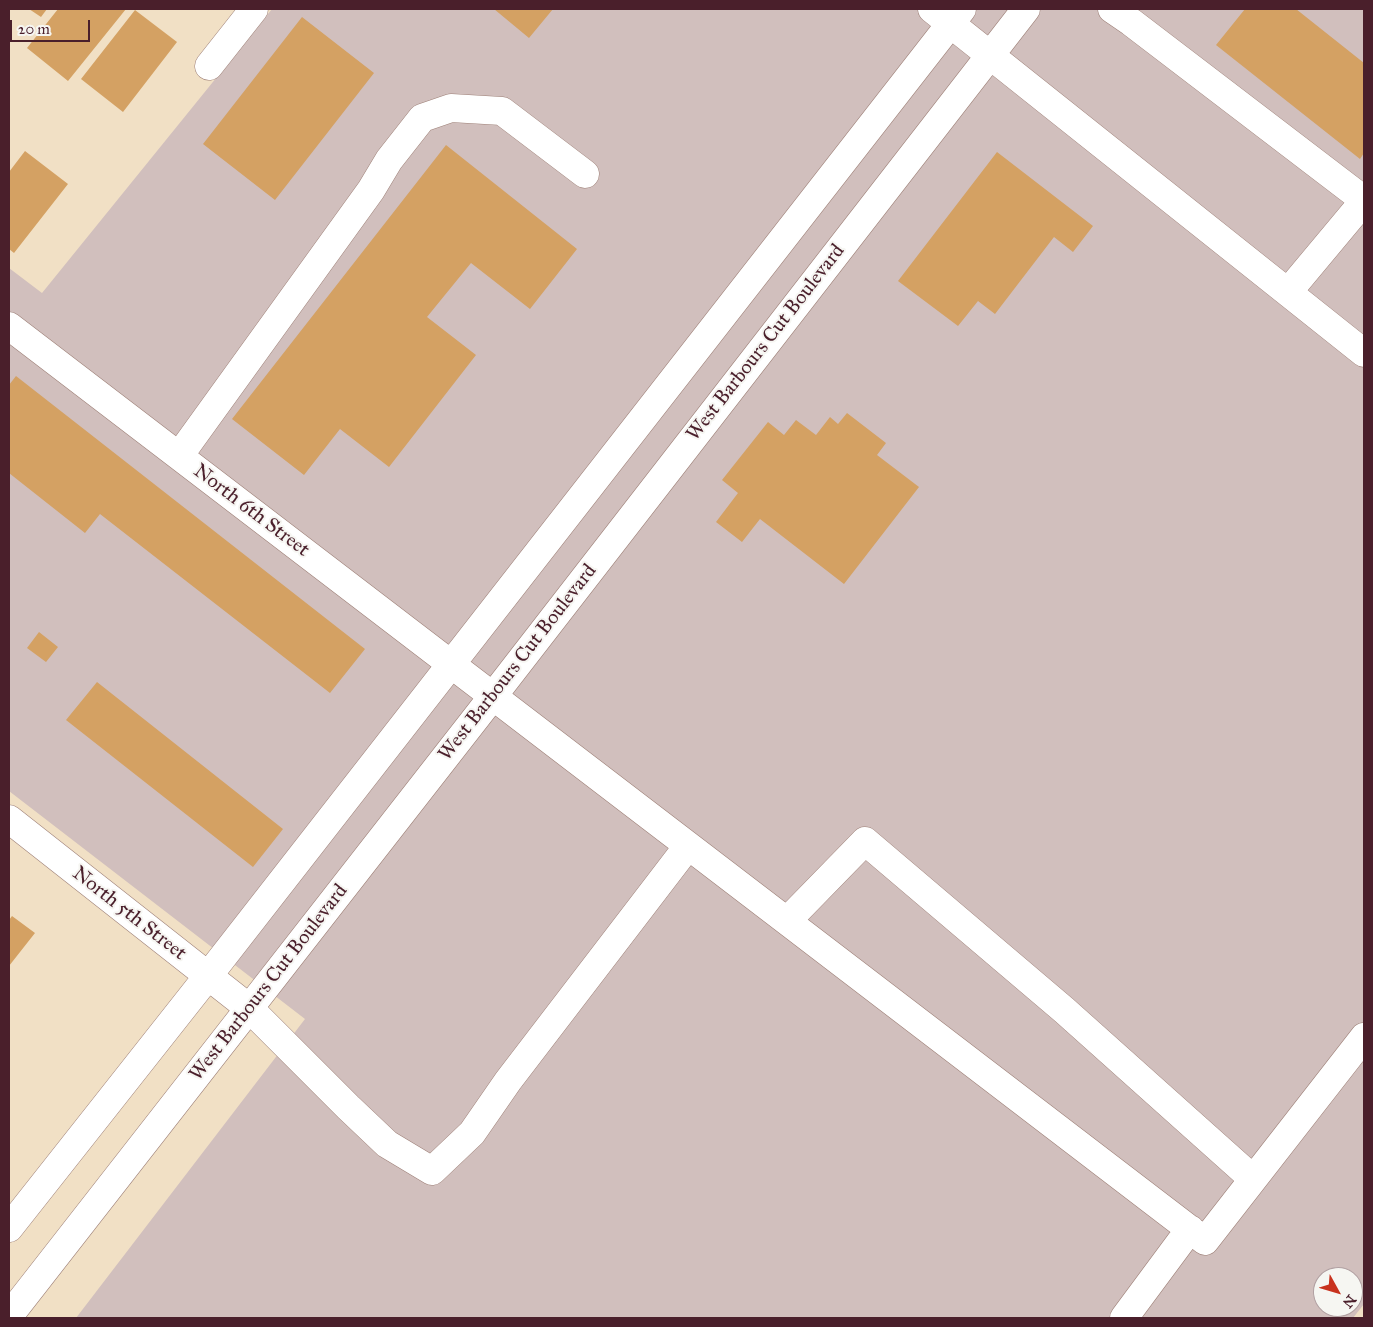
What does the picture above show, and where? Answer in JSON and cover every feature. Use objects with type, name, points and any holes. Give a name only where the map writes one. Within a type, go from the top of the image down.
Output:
[{"type":"street","points":[[209,66],[254,9]]},
{"type":"street","name":"West Barbours Cut Boulevard","points":[[9,1316],[1026,9]]},
{"type":"street","points":[[1128,13],[1364,200],[1288,292]]},
{"type":"street","points":[[9,1228],[451,663],[949,14],[990,54],[1364,353]]},
{"type":"street","points":[[179,456],[371,190],[389,160],[422,118],[451,108],[502,111],[585,174]]},
{"type":"street","name":"North 6th Street","points":[[9,326],[1205,1241],[1254,1179]]},
{"type":"street","name":"North 5th Street","points":[[9,819],[249,1008],[387,1144],[432,1171],[472,1134],[508,1081],[688,846]]},
{"type":"street","points":[[788,922],[865,842],[1064,1010],[1254,1179],[1364,1037]]},
{"type":"street","points":[[1124,1318],[1190,1229]]},
{"type":"shaded area","points":[[272,9],[1364,9],[1364,1304],[1363,1305],[1363,1267],[1313,1267],[1313,1317],[1353,1318],[76,1318],[305,1019],[9,791],[9,268],[42,293]]},
{"type":"building","points":[[29,9],[47,9],[41,17]]},
{"type":"building","points":[[58,9],[126,9],[68,81],[27,48]]},
{"type":"building","points":[[494,9],[553,9],[529,38]]},
{"type":"building","points":[[1245,9],[1296,9],[1364,63],[1364,153],[1360,159],[1216,45]]},
{"type":"building","points":[[135,10],[177,42],[123,112],[81,79]]},
{"type":"building","points":[[302,17],[374,73],[275,200],[203,144]]},
{"type":"building","points":[[446,145],[577,249],[530,309],[471,263],[427,317],[476,355],[389,467],[340,429],[304,475],[232,419]]},
{"type":"building","points":[[25,151],[68,184],[14,253],[9,249],[9,172]]},
{"type":"building","points":[[997,152],[1093,226],[1073,252],[1054,237],[995,314],[978,301],[958,326],[898,281]]},
{"type":"building","points":[[16,376],[365,649],[330,693],[100,514],[85,533],[9,473],[9,385]]},
{"type":"building","points":[[847,413],[886,443],[877,455],[919,487],[844,584],[760,519],[742,542],[716,522],[738,493],[722,480],[768,422],[784,435],[796,420],[816,435],[830,417],[838,424]]},
{"type":"building","points":[[39,632],[58,647],[46,662],[27,648]]},
{"type":"building","points":[[97,682],[283,829],[253,867],[66,720]]},
{"type":"building","points":[[12,916],[35,933],[9,966],[9,920]]}]
